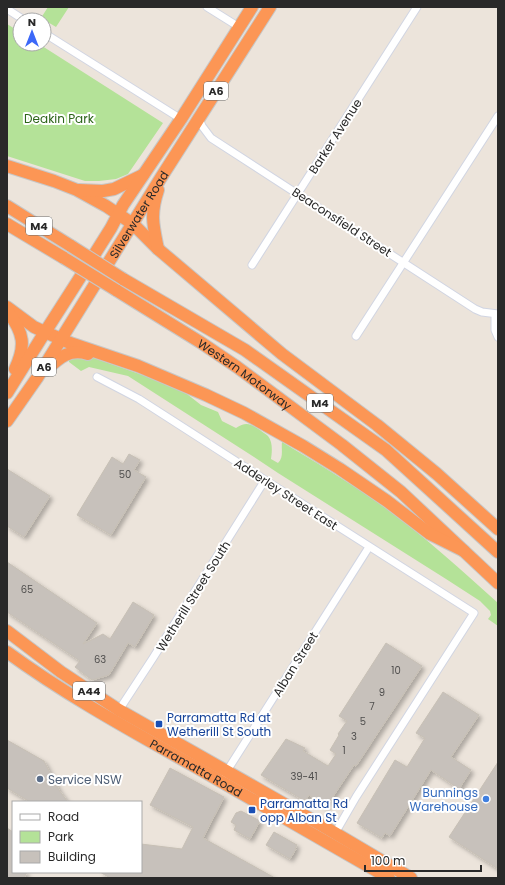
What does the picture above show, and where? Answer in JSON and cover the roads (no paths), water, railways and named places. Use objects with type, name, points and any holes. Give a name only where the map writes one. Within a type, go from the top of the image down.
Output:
[{"type":"highway","name":"Silverwater Road","points":[[7,394],[111,228],[118,214],[181,119],[252,7]]},
{"type":"highway","name":"Silverwater Road","points":[[7,421],[37,378],[162,176],[270,7]]},
{"type":"highway","points":[[7,166],[77,190],[106,206],[133,224],[158,249],[282,354],[377,425],[437,474],[498,529]]},
{"type":"highway","points":[[77,190],[103,191],[114,188],[144,175]]},
{"type":"highway","points":[[158,249],[153,220],[153,210],[162,176]]},
{"type":"highway","name":"Western Motorway","points":[[7,206],[123,279],[245,350],[386,450],[498,552]]},
{"type":"highway","name":"Western Motorway","points":[[7,224],[200,342],[237,367],[342,445],[401,492],[498,584]]},
{"type":"highway","points":[[7,307],[34,327],[45,332],[74,344],[138,366],[244,413],[340,469],[387,501],[430,534],[464,551]]},
{"type":"highway","points":[[7,310],[19,329],[22,340],[21,354],[16,368],[7,384]]},
{"type":"highway","points":[[26,394],[41,375],[59,358],[66,354],[81,352],[131,367],[206,395]]},
{"type":"highway","name":"Parramatta Road","points":[[7,631],[61,672],[224,777]]},
{"type":"highway","name":"Parramatta Road","points":[[10,657],[96,710],[224,777],[332,838],[411,878]]},
{"type":"highway","name":"Parramatta Road","points":[[332,838],[389,878]]},
{"type":"street","points":[[207,7],[239,27]]},
{"type":"street","name":"Barker Avenue","points":[[252,265],[417,7]]},
{"type":"street","points":[[52,38],[181,119]]},
{"type":"street","points":[[356,336],[498,116]]},
{"type":"street","name":"Beaconsfield Street","points":[[199,118],[202,126],[211,138],[475,309],[482,312],[496,314]]},
{"type":"street","points":[[496,314],[495,330],[498,337]]},
{"type":"street","name":"Adderley Street East","points":[[97,377],[139,399],[474,613],[332,838]]},
{"type":"street","name":"Wetherill Street South","points":[[118,710],[153,658],[265,480]]},
{"type":"street","name":"Alban Street","points":[[224,777],[369,547]]},
{"type":"place","name":"Parramatta Rd at Wetherill St South","points":[[159,724]]},
{"type":"place","name":"Service NSW","points":[[40,779]]},
{"type":"place","name":"Bunnings Warehouse","points":[[486,799]]},
{"type":"place","name":"Parramatta Rd opp Alban St","points":[[252,810]]},
{"type":"park label","name":"Deakin Park","points":[[59,118]]}]
